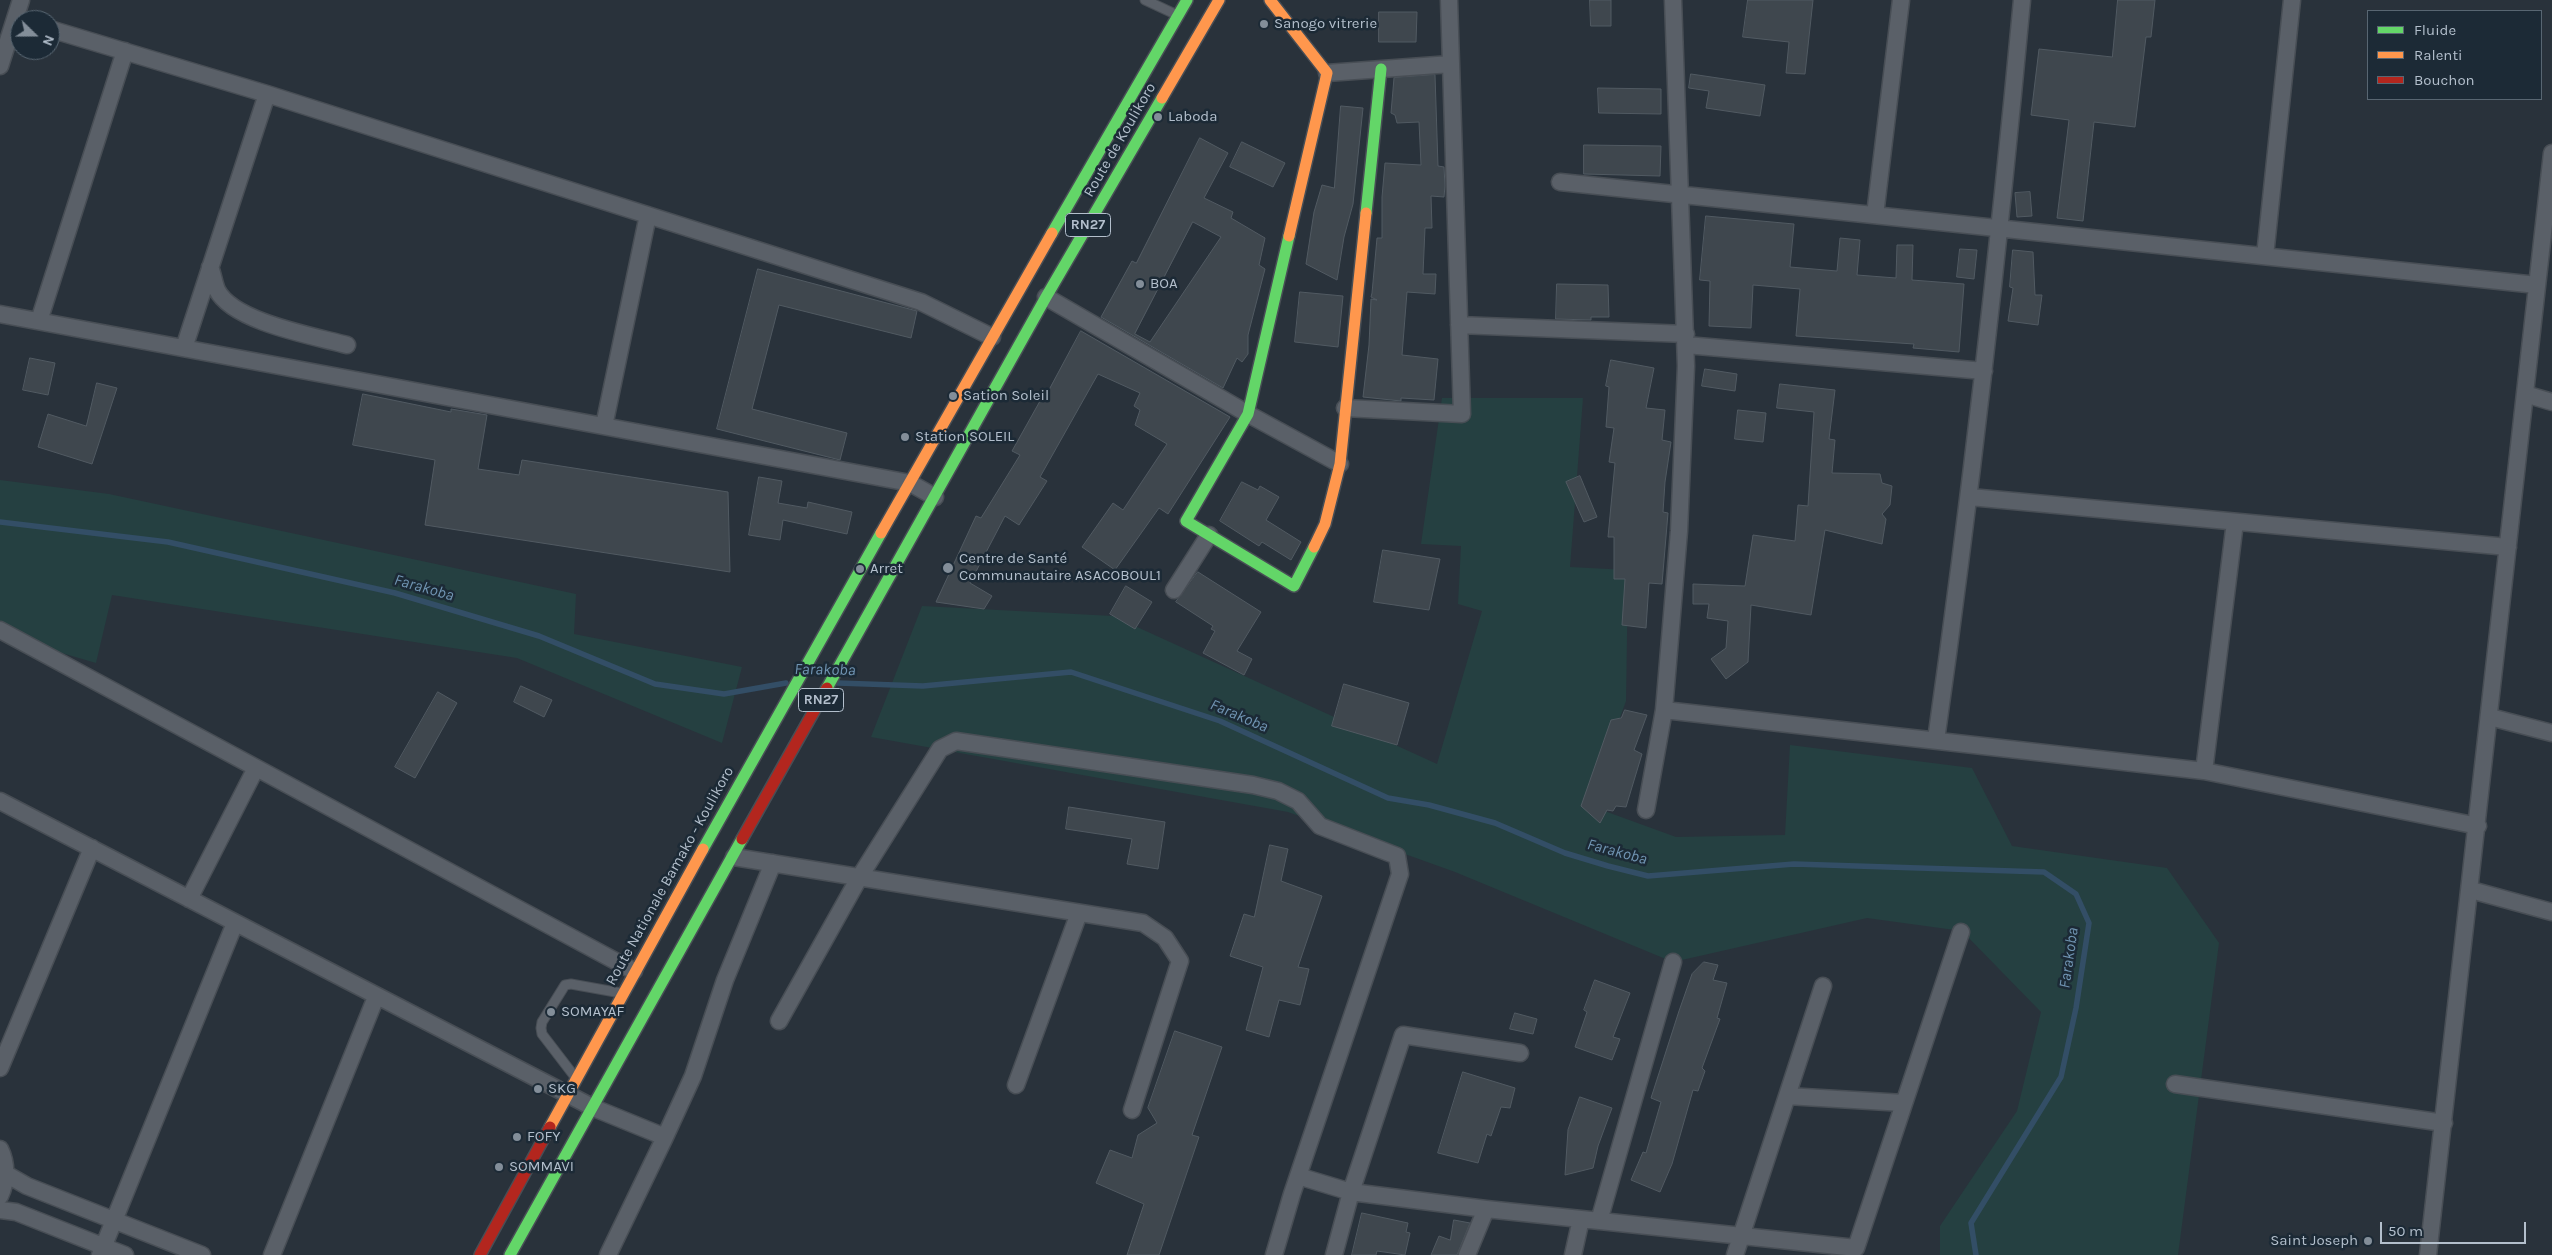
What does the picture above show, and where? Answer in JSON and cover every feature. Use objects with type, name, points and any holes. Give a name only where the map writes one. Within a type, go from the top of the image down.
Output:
[{"type":"main road","name":"Route de Koulikoro","points":[[910,483],[992,337],[1187,0]]},
{"type":"main road","name":"Route de Koulikoro","points":[[935,497],[1046,297],[1220,0]]},
{"type":"main road","points":[[1270,0],[1327,73],[1248,414],[1186,521],[1294,586],[1325,524],[1340,464],[1381,69]]},
{"type":"main road","name":"Route Nationale Bamako - Koulikoro","points":[[480,1255],[634,971],[910,483]]},
{"type":"main road","name":"RN27","points":[[510,1255],[935,497]]},
{"type":"street","points":[[1345,408],[1462,414],[1449,0]]},
{"type":"street","points":[[1646,810],[1664,710],[1679,531],[1686,339],[1673,0]]},
{"type":"street","points":[[1875,215],[1901,0]]},
{"type":"street","points":[[1936,740],[1970,497],[2001,228],[2022,0]]},
{"type":"street","points":[[2265,256],[2292,0]]},
{"type":"street","points":[[60,32],[267,94],[921,302],[992,337]]},
{"type":"street","points":[[0,66],[5,34]]},
{"type":"street","points":[[39,321],[125,51]]},
{"type":"street","points":[[1327,73],[1451,64]]},
{"type":"street","points":[[184,348],[267,94]]},
{"type":"street","points":[[2428,1255],[2471,890],[2537,285],[2546,261],[2552,153]]},
{"type":"street","points":[[1560,182],[2537,285]]},
{"type":"street","points":[[604,426],[648,215]]},
{"type":"street","points":[[210,267],[218,291],[234,307],[258,321],[347,346]]},
{"type":"street","points":[[1046,297],[1248,414],[1340,464]]},
{"type":"street","points":[[0,314],[910,483],[935,497]]},
{"type":"street","points":[[1460,325],[1686,339],[1984,371]]},
{"type":"street","points":[[2525,394],[2552,402]]},
{"type":"street","points":[[1970,497],[2508,547]]},
{"type":"street","points":[[2204,771],[2235,522]]},
{"type":"street","points":[[1174,590],[1209,535]]},
{"type":"street","points":[[0,630],[634,971]]},
{"type":"street","points":[[1664,710],[2204,771],[2478,826]]},
{"type":"street","points":[[2490,717],[2552,734]]},
{"type":"street","points":[[779,1021],[859,878],[940,749],[956,740],[1253,785],[1278,791],[1298,801],[1320,826],[1397,856],[1400,874],[1298,1176],[1274,1255]]},
{"type":"street","points":[[189,899],[256,768]]},
{"type":"street","points":[[0,801],[594,1108],[665,1137]]},
{"type":"street","points":[[0,1068],[92,848]]},
{"type":"street","points":[[734,857],[1144,923],[1165,938],[1180,962],[1132,1110]]},
{"type":"street","points":[[608,1255],[694,1076],[725,980],[772,863]]},
{"type":"street","points":[[2471,890],[2552,912]]},
{"type":"street","points":[[1016,1085],[1079,913]]},
{"type":"street","points":[[101,1251],[235,923]]},
{"type":"street","points":[[1298,1176],[1351,1192],[1486,1209],[1856,1248],[1960,932]]},
{"type":"street","points":[[1599,1221],[1673,962]]},
{"type":"street","points":[[1735,1255],[1823,986]]},
{"type":"street","points":[[272,1255],[376,997]]},
{"type":"street","points":[[1334,1255],[1351,1192],[1403,1035],[1520,1053]]},
{"type":"street","points":[[2175,1084],[2444,1123]]},
{"type":"street","points":[[1787,1096],[1904,1103]]},
{"type":"street","points":[[0,1149],[4,1156],[6,1174],[0,1196]]},
{"type":"street","points":[[6,1174],[26,1186],[202,1255]]},
{"type":"street","points":[[1467,1255],[1486,1209]]},
{"type":"street","points":[[0,1210],[16,1212],[101,1251],[125,1255]]},
{"type":"street","points":[[1573,1255],[1581,1219]]},
{"type":"lane","points":[[1145,0],[1178,16]]},
{"type":"lane","points":[[575,1078],[542,1034],[542,1022],[565,985],[571,984],[622,993]]},
{"type":"green space","points":[[1442,398],[1583,398],[1570,567],[1628,570],[1626,701],[1588,805],[1676,837],[1785,835],[1790,745],[1972,768],[2012,846],[2167,868],[2219,943],[2178,1255],[1940,1255],[1940,1226],[2017,1111],[2041,1012],[1962,931],[1867,918],[1673,962],[1455,872],[1288,812],[871,737],[922,606],[1113,616],[1437,764],[1482,611],[1458,604],[1461,546],[1421,544]]},
{"type":"green space","points":[[0,480],[109,494],[576,594],[574,634],[742,667],[722,743],[517,658],[112,595],[96,663],[0,635]]},
{"type":"building","points":[[1590,0],[1611,0],[1611,26],[1591,26]]},
{"type":"building","points":[[1748,0],[1813,0],[1805,74],[1786,73],[1789,42],[1743,37]]},
{"type":"building","points":[[2118,0],[2155,0],[2151,37],[2146,37],[2135,127],[2094,122],[2083,221],[2057,218],[2069,120],[2031,115],[2039,49],[2112,57]]},
{"type":"building","points":[[1379,12],[1417,12],[1416,42],[1379,42]]},
{"type":"building","points":[[1691,74],[1765,85],[1760,116],[1706,108],[1709,91],[1689,88]]},
{"type":"building","points":[[1435,75],[1438,166],[1444,167],[1445,186],[1444,197],[1431,196],[1432,228],[1425,228],[1423,274],[1436,274],[1435,294],[1407,292],[1402,355],[1438,359],[1434,400],[1401,398],[1401,401],[1363,397],[1369,345],[1371,299],[1377,300],[1371,297],[1377,238],[1382,238],[1382,197],[1385,163],[1421,165],[1419,122],[1397,123],[1395,115],[1391,113],[1394,78]]},
{"type":"building","points":[[1598,88],[1661,89],[1661,114],[1599,113]]},
{"type":"building","points":[[1341,106],[1363,108],[1353,204],[1344,237],[1337,280],[1306,264],[1314,212],[1322,185],[1334,188]]},
{"type":"building","points":[[1200,138],[1228,153],[1204,198],[1233,212],[1231,218],[1265,238],[1259,265],[1265,269],[1248,335],[1248,354],[1242,362],[1237,358],[1223,388],[1101,317],[1132,261],[1136,263]],"holes":[[[1193,222],[1221,237],[1150,342],[1135,334]]]},
{"type":"building","points":[[1242,142],[1285,163],[1273,187],[1230,167]]},
{"type":"building","points":[[1584,145],[1661,146],[1660,176],[1584,174]]},
{"type":"building","points":[[2030,192],[2032,216],[2017,217],[2015,193]]},
{"type":"building","points":[[1706,216],[1794,224],[1790,267],[1837,271],[1840,238],[1860,240],[1857,275],[1896,278],[1897,245],[1913,245],[1912,280],[1964,284],[1959,352],[1913,348],[1914,344],[1796,336],[1800,289],[1753,285],[1751,328],[1709,326],[1710,281],[1700,280]]},
{"type":"building","points":[[1960,249],[1977,250],[1974,279],[1957,277]]},
{"type":"building","points":[[2013,250],[2033,252],[2035,295],[2042,295],[2038,325],[2008,321],[2013,288],[2010,287]]},
{"type":"building","points":[[758,269],[917,311],[911,338],[779,305],[752,409],[847,433],[840,460],[717,429]]},
{"type":"building","points":[[1557,284],[1608,285],[1609,317],[1591,317],[1591,320],[1556,319]]},
{"type":"building","points":[[1300,292],[1343,296],[1338,347],[1295,342]]},
{"type":"building","points":[[1081,331],[1230,417],[1168,514],[1159,508],[1115,570],[1082,547],[1113,503],[1123,510],[1167,444],[1135,425],[1140,410],[1134,406],[1140,393],[1098,374],[1040,477],[1047,481],[1019,525],[1005,516],[970,583],[992,596],[984,609],[936,602],[976,516],[981,518],[1020,455],[1012,451],[1040,401],[1042,402]]},
{"type":"building","points":[[30,358],[55,363],[48,395],[23,390]]},
{"type":"building","points":[[1611,360],[1654,368],[1646,408],[1665,410],[1662,440],[1671,442],[1663,512],[1668,513],[1662,584],[1649,583],[1646,628],[1622,625],[1625,579],[1614,579],[1614,537],[1608,537],[1615,463],[1609,462],[1614,428],[1606,427],[1609,387],[1606,386]]},
{"type":"building","points":[[1705,369],[1737,374],[1735,391],[1702,386]]},
{"type":"building","points":[[97,383],[117,388],[92,464],[38,447],[48,414],[86,426]]},
{"type":"building","points":[[1780,384],[1835,390],[1829,439],[1835,440],[1832,473],[1880,474],[1882,483],[1892,486],[1890,505],[1882,514],[1886,519],[1882,544],[1825,530],[1811,615],[1751,605],[1748,662],[1726,679],[1711,659],[1726,648],[1728,621],[1707,618],[1709,604],[1693,604],[1693,584],[1745,586],[1753,535],[1795,541],[1798,505],[1808,506],[1814,412],[1777,408]]},
{"type":"building","points":[[363,394],[451,412],[451,409],[487,415],[478,469],[519,475],[522,460],[728,492],[730,572],[425,525],[435,460],[353,445]]},
{"type":"building","points":[[1738,410],[1766,413],[1763,442],[1735,439]]},
{"type":"building","points":[[1580,476],[1597,517],[1584,522],[1566,482]]},
{"type":"building","points":[[759,477],[782,481],[778,503],[807,508],[808,502],[852,512],[847,534],[783,520],[780,540],[749,535]]},
{"type":"building","points":[[1242,482],[1258,490],[1260,486],[1279,497],[1266,520],[1301,542],[1291,560],[1262,542],[1259,546],[1220,521]]},
{"type":"building","points":[[1383,550],[1440,559],[1429,610],[1374,602]]},
{"type":"building","points":[[1198,572],[1261,612],[1237,651],[1252,659],[1244,675],[1203,653],[1215,631],[1211,629],[1213,626],[1176,602]]},
{"type":"building","points":[[1126,586],[1152,602],[1135,629],[1110,614]]},
{"type":"building","points":[[1344,684],[1409,703],[1397,745],[1332,726]]},
{"type":"building","points":[[521,686],[552,700],[544,717],[514,702]]},
{"type":"building","points":[[438,692],[457,703],[415,778],[395,767]]},
{"type":"building","points":[[1625,710],[1647,715],[1634,750],[1642,754],[1626,807],[1616,806],[1613,811],[1607,810],[1600,823],[1581,806],[1611,720],[1621,718]]},
{"type":"building","points":[[1069,807],[1165,822],[1158,869],[1127,864],[1132,839],[1066,829]]},
{"type":"building","points":[[1270,845],[1288,849],[1281,881],[1322,896],[1298,967],[1309,969],[1300,1005],[1279,1000],[1269,1037],[1246,1030],[1263,967],[1230,956],[1244,914],[1254,917]]},
{"type":"building","points":[[1704,962],[1718,965],[1713,980],[1727,983],[1717,1018],[1720,1019],[1702,1068],[1705,1071],[1698,1091],[1693,1090],[1672,1164],[1660,1192],[1631,1180],[1643,1152],[1646,1153],[1661,1102],[1651,1098],[1679,1011],[1692,974]]},
{"type":"building","points":[[1595,980],[1630,993],[1613,1037],[1620,1039],[1612,1060],[1575,1047],[1587,1012],[1584,1010]]},
{"type":"building","points":[[1515,1013],[1537,1019],[1533,1034],[1510,1029]]},
{"type":"building","points":[[1175,1031],[1222,1047],[1192,1135],[1199,1137],[1159,1255],[1127,1255],[1144,1204],[1096,1183],[1110,1150],[1132,1158],[1138,1135],[1157,1123],[1148,1108]]},
{"type":"building","points":[[1463,1072],[1515,1088],[1510,1108],[1501,1107],[1491,1136],[1487,1134],[1478,1163],[1438,1153]]},
{"type":"building","points":[[1580,1097],[1612,1108],[1598,1146],[1593,1168],[1565,1175],[1568,1130]]},
{"type":"building","points":[[1362,1213],[1408,1223],[1406,1232],[1410,1233],[1405,1255],[1377,1251],[1376,1255],[1352,1255]]},
{"type":"building","points":[[1454,1220],[1470,1223],[1457,1255],[1431,1255],[1439,1236],[1450,1240]]},
{"type":"waterway","name":"Farakoba","points":[[0,522],[168,542],[395,593],[539,636],[655,684],[724,694],[786,683]]},
{"type":"waterway","name":"Farakoba","points":[[838,683],[923,686],[1071,672],[1220,721],[1388,798],[1429,805],[1495,823],[1565,853],[1648,876],[1794,864],[2044,872],[2076,894],[2089,923],[2076,1008],[2061,1077],[1971,1223],[1976,1255]]},
{"type":"traffic: fast","points":[[1052,233],[1187,0]]},
{"type":"traffic: fast","points":[[1366,213],[1381,69]]},
{"type":"traffic: fast","points":[[827,688],[1046,297],[1162,98]]},
{"type":"traffic: fast","points":[[1289,236],[1248,414],[1186,521],[1294,586],[1314,547]]},
{"type":"traffic: fast","points":[[703,849],[881,533]]},
{"type":"traffic: fast","points":[[510,1255],[742,839]]},
{"type":"traffic: slow","points":[[1162,98],[1219,0]]},
{"type":"traffic: slow","points":[[1270,0],[1327,73],[1289,236]]},
{"type":"traffic: slow","points":[[1314,547],[1325,524],[1340,464],[1366,213]]},
{"type":"traffic: slow","points":[[881,533],[1052,233]]},
{"type":"traffic: slow","points":[[550,1127],[703,849]]},
{"type":"traffic: jam","points":[[742,839],[827,688]]},
{"type":"traffic: jam","points":[[480,1255],[550,1127]]},
{"type":"place","name":"Sanogo vitrerie","points":[[1264,24]]},
{"type":"place","name":"Laboda","points":[[1158,117]]},
{"type":"place","name":"BOA","points":[[1140,284]]},
{"type":"place","name":"Sation Soleil","points":[[953,396]]},
{"type":"place","name":"Station SOLEIL","points":[[905,437]]},
{"type":"place","name":"Centre de Santé Communautaire ASACOBOUL1","points":[[948,568]]},
{"type":"place","name":"Arret","points":[[860,569]]},
{"type":"place","name":"SOMAYAF","points":[[551,1012]]},
{"type":"place","name":"SKG","points":[[538,1089]]},
{"type":"place","name":"FOFY","points":[[517,1137]]},
{"type":"place","name":"SOMMAVI","points":[[499,1167]]},
{"type":"place","name":"Saint Joseph","points":[[2368,1241]]}]
